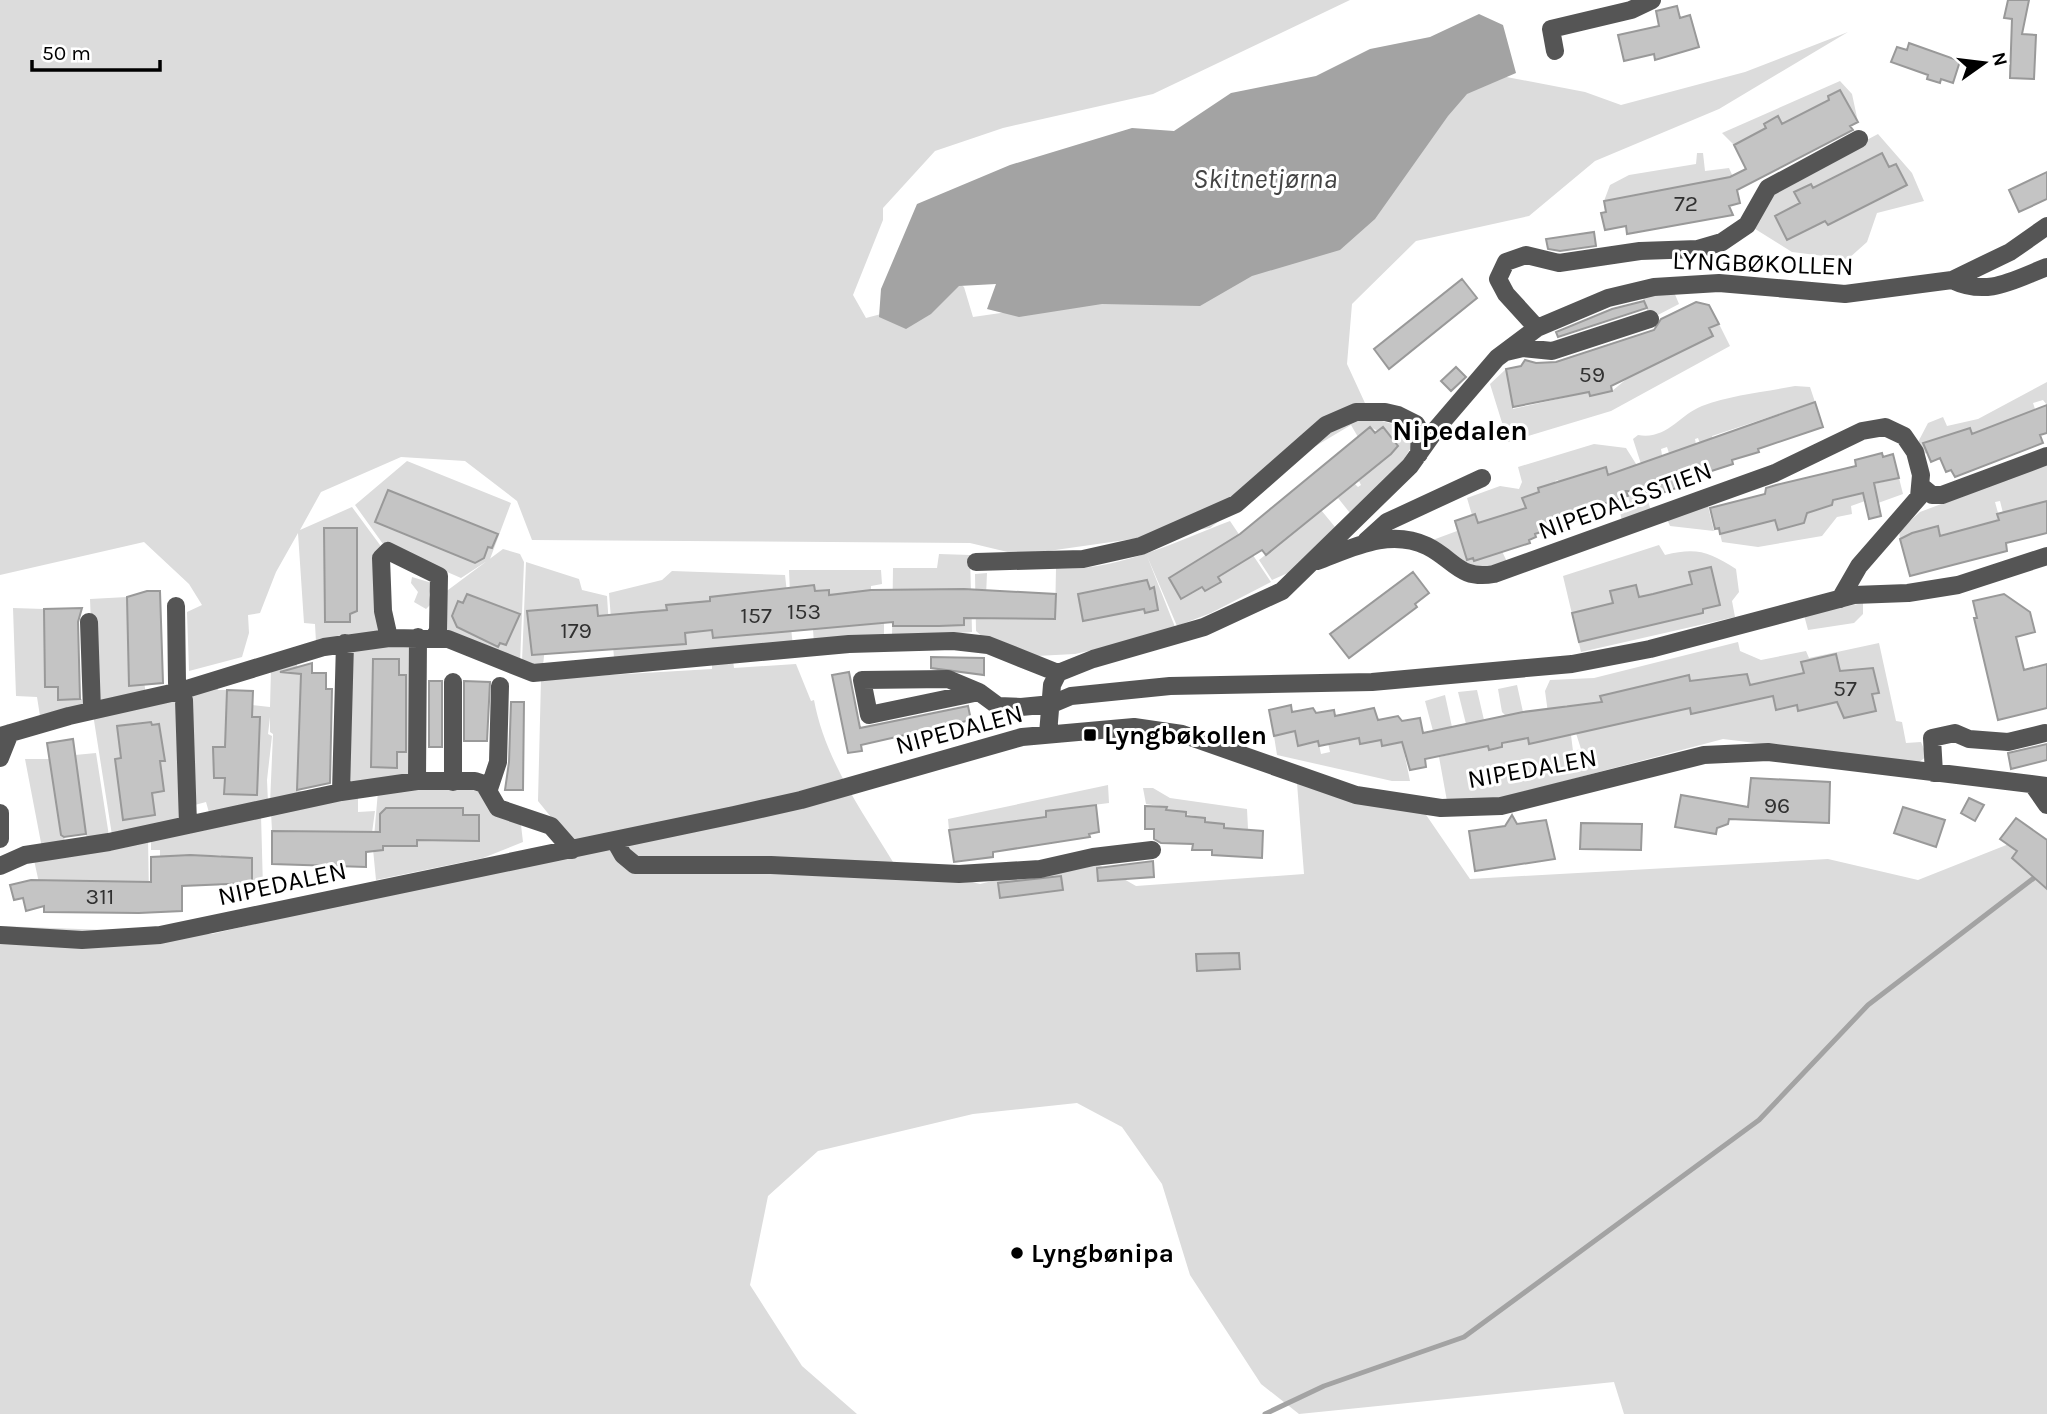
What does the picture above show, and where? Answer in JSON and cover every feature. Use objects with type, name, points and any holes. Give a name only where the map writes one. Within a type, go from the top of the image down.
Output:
[{"type":"street","points":[[1555,51],[1551,29],[1631,10],[1652,0]]},
{"type":"street","name":"LYNGBØKOLLEN","points":[[1537,328],[1506,293],[1499,279],[1506,262],[1514,257],[1526,255],[1559,263],[1640,251],[1698,249],[1722,242],[1747,225],[1768,188],[1859,139]]},
{"type":"street","name":"LYNGBØKOLLEN","points":[[1058,673],[1093,659],[1204,627],[1271,598],[1312,563],[1419,454],[1437,428],[1503,353],[1537,328],[1608,298],[1654,287],[1719,283],[1845,294],[1952,279],[2010,252],[2047,226]]},
{"type":"street","name":"LYNGBØKOLLEN","points":[[1952,279],[1964,285],[1991,289],[2047,267]]},
{"type":"street","points":[[1503,353],[1524,348],[1552,351],[1650,319]]},
{"type":"street","points":[[976,562],[1083,559],[1141,546],[1236,504],[1326,425],[1356,412],[1385,412],[1410,420],[1420,431],[1419,454]]},
{"type":"street","name":"NIPEDALSSTIEN","points":[[1312,563],[1364,543],[1391,538],[1425,545],[1469,575],[1494,574],[1775,473],[1874,427],[1885,427],[1904,436],[1919,463],[1921,486]]},
{"type":"street","points":[[1840,598],[1859,566],[1912,507],[1921,486],[1932,495],[1942,495],[2047,456]]},
{"type":"street","points":[[1364,543],[1387,522],[1482,478]]},
{"type":"street","points":[[388,638],[381,576],[381,558],[388,551],[439,576],[438,631],[426,637],[417,781]]},
{"type":"street","name":"NIPEDALEN","points":[[979,692],[869,715],[862,680],[948,679],[979,692],[998,706],[1052,704],[1070,696],[1170,686],[1361,682],[1583,663],[1784,616],[1840,598],[1958,584],[2047,556]]},
{"type":"street","points":[[176,607],[180,691],[184,700],[188,824]]},
{"type":"street","points":[[89,622],[92,711]]},
{"type":"street","name":"NIPEDALEN","points":[[0,758],[5,735],[180,691],[345,643],[388,638],[426,637],[533,673],[849,644],[953,641],[988,645],[1058,673]]},
{"type":"street","points":[[341,792],[345,643]]},
{"type":"street","points":[[1048,734],[1052,685],[1058,673]]},
{"type":"street","points":[[453,682],[453,782]]},
{"type":"street","points":[[489,789],[498,762],[500,686]]},
{"type":"street","name":"NIPEDALEN","points":[[0,935],[82,940],[142,938],[801,800],[998,743],[1048,734],[1134,727],[1160,729],[1206,741],[1356,795],[1441,808],[1473,808],[1530,801],[1679,761],[1736,751],[1768,752],[2040,785],[2047,805]]},
{"type":"street","points":[[1934,773],[1932,738],[1955,733],[1969,739],[2008,743],[2045,733]]},
{"type":"street","points":[[0,866],[25,855],[72,850],[341,792],[417,781],[475,781],[489,789],[498,808],[551,826],[572,850]]},
{"type":"street","points":[[0,813],[0,839]]},
{"type":"street","points":[[615,841],[623,855],[635,864],[771,865],[959,874],[1040,869],[1093,857],[1152,850]]},
{"type":"shaded area","points":[[0,0],[1350,0],[1153,94],[1003,128],[935,151],[883,208],[883,220],[853,295],[866,318],[915,305],[949,276],[964,287],[973,317],[1099,299],[1465,69],[1585,92],[1621,105],[1745,72],[1848,32],[1719,109],[1595,161],[1529,216],[1416,241],[1352,304],[1347,364],[1370,414],[1364,418],[1400,427],[1413,444],[1403,461],[1350,513],[1338,498],[1355,484],[1358,487],[1361,485],[1359,481],[1398,446],[1383,427],[1378,431],[1370,427],[1358,437],[1351,425],[1314,447],[1210,528],[1020,555],[970,543],[532,540],[517,501],[465,461],[401,457],[321,492],[300,530],[352,507],[380,545],[383,632],[316,642],[315,624],[304,623],[298,533],[276,572],[260,613],[248,615],[249,633],[242,657],[189,671],[187,612],[202,605],[189,584],[144,542],[0,575]]},
{"type":"shaded area","points":[[1840,81],[1852,94],[1858,122],[1839,90],[1828,96],[1835,111],[1815,107],[1801,114],[1807,125],[1788,135],[1778,117],[1764,124],[1772,139],[1755,134],[1734,145],[1722,133]]},
{"type":"shaded area","points":[[1878,134],[1912,173],[1924,201],[1877,213],[1867,242],[1848,259],[1792,252],[1752,227],[1776,188]]},
{"type":"shaded area","points":[[1697,153],[1703,153],[1705,171],[1729,168],[1734,179],[1723,182],[1720,179],[1604,201],[1610,185],[1629,175],[1696,164]]},
{"type":"shaded area","points":[[1674,292],[1679,304],[1654,317],[1649,315],[1642,296]]},
{"type":"shaded area","points":[[1719,324],[1730,346],[1611,411],[1508,442],[1490,384],[1506,369],[1513,409],[1589,392],[1590,396],[1612,391],[1629,377],[1713,336],[1709,328]]},
{"type":"shaded area","points":[[2047,382],[2047,405],[2043,400],[2033,403],[2035,409],[1973,434],[1969,427],[1970,435],[1940,446],[1937,438],[1924,443],[1927,453],[1922,454],[1916,446],[1928,423],[1943,417],[1947,426],[1978,419]]},
{"type":"shaded area","points":[[1795,386],[1810,387],[1815,402],[1712,436],[1714,442],[1701,446],[1698,438],[1695,439],[1696,444],[1669,453],[1667,447],[1661,449],[1662,455],[1641,464],[1633,439],[1638,435],[1657,434],[1694,410],[1713,402]]},
{"type":"shaded area","points":[[1594,444],[1626,448],[1638,467],[1651,511],[1622,521],[1617,499],[1622,498],[1625,505],[1630,504],[1628,496],[1634,493],[1626,469],[1609,474],[1606,467],[1561,490],[1558,480],[1555,481],[1558,491],[1523,498],[1526,508],[1458,531],[1467,560],[1501,549],[1508,564],[1467,568],[1430,541],[1457,531],[1454,521],[1472,515],[1467,498],[1500,486],[1519,489],[1522,482],[1518,467]]},
{"type":"shaded area","points":[[407,461],[511,503],[490,559],[461,578],[383,544],[355,505]]},
{"type":"shaded area","points":[[2047,464],[2047,501],[2003,513],[2000,501],[1995,502],[2000,520],[1940,536],[1937,526],[1900,539],[1899,531],[1920,512]]},
{"type":"shaded area","points":[[1899,478],[1903,494],[1867,507],[1865,501],[1851,506],[1852,514],[1837,517],[1822,536],[1758,547],[1722,542],[1720,534],[1775,520],[1778,530],[1803,523],[1805,518],[1801,514],[1874,484]]},
{"type":"shaded area","points":[[1707,502],[1714,531],[1670,526],[1667,519]]},
{"type":"shaded area","points":[[1321,510],[1335,527],[1290,572],[1272,580],[1259,560]]},
{"type":"shaded area","points":[[1230,521],[1271,582],[1211,613],[1177,626],[1147,556],[1175,627],[1128,642],[1075,654],[1036,656],[984,638],[976,631],[975,574],[987,573],[985,619],[1055,619],[1056,568],[1079,568],[1123,560]]},
{"type":"shaded area","points":[[1659,545],[1665,555],[1694,551],[1718,559],[1736,569],[1739,592],[1732,601],[1735,617],[1581,652],[1563,576]]},
{"type":"shaded area","points":[[503,549],[520,554],[524,562],[520,664],[446,635],[444,593]]},
{"type":"shaded area","points":[[939,554],[970,555],[972,632],[892,638],[893,568],[937,568]]},
{"type":"shaded area","points":[[526,562],[579,579],[582,590],[607,596],[610,642],[598,616],[597,605],[528,611],[532,655],[537,655],[537,649],[545,646],[543,666],[522,662]]},
{"type":"shaded area","points":[[789,570],[881,570],[882,584],[871,586],[871,591],[829,595],[828,590],[790,594]]},
{"type":"shaded area","points":[[672,571],[785,575],[793,646],[614,658],[609,593],[662,580]]},
{"type":"shaded area","points":[[412,577],[432,583],[429,595],[431,604],[426,609],[414,602],[418,592],[411,583]]},
{"type":"shaded area","points":[[127,597],[129,674],[143,674],[146,695],[103,704],[94,697],[90,599]]},
{"type":"shaded area","points":[[1863,603],[1863,614],[1854,623],[1808,630],[1804,615]]},
{"type":"shaded area","points":[[884,607],[884,638],[814,644],[813,629],[875,624]]},
{"type":"shaded area","points":[[13,608],[44,609],[45,687],[58,687],[59,700],[82,699],[82,708],[40,716],[37,697],[16,696]]},
{"type":"shaded area","points":[[1738,642],[1740,651],[1761,660],[1806,651],[1809,658],[1879,643],[1896,721],[1902,722],[1906,743],[1921,742],[1927,756],[1918,763],[1723,739],[1501,798],[1447,801],[1439,757],[1488,746],[1489,750],[1502,748],[1502,743],[1528,738],[1530,744],[1571,735],[1573,751],[1581,749],[1567,705],[1564,709],[1548,713],[1545,691],[1550,680],[1594,678]]},
{"type":"shaded area","points":[[358,645],[413,646],[410,780],[350,787],[349,653]]},
{"type":"shaded area","points":[[733,660],[734,668],[796,664],[811,701],[814,700],[819,722],[836,764],[893,862],[980,884],[1087,858],[1136,886],[1304,874],[1296,770],[1420,806],[1470,879],[1828,859],[1918,880],[2019,840],[2047,863],[2047,1414],[1624,1414],[1614,1382],[1299,1414],[1261,1384],[1190,1275],[1162,1184],[1122,1127],[1077,1103],[973,1114],[818,1151],[768,1196],[750,1285],[802,1366],[857,1414],[0,1414],[0,926],[212,934],[576,848],[538,801],[541,679],[712,669],[712,662]]},
{"type":"shaded area","points":[[297,663],[297,673],[301,674],[297,791],[304,791],[270,804],[273,734],[270,732],[270,717],[268,734],[272,736],[267,780],[268,803],[210,816],[206,802],[191,806],[193,693],[216,683],[218,690],[227,690],[224,794],[257,795],[260,718],[252,717],[252,705],[270,707],[271,669]]},
{"type":"shaded area","points":[[1517,685],[1523,712],[1506,716],[1502,712],[1498,689]]},
{"type":"shaded area","points":[[1477,690],[1484,720],[1466,724],[1458,692]]},
{"type":"shaded area","points":[[1445,695],[1452,727],[1433,731],[1425,701]]},
{"type":"shaded area","points":[[179,699],[183,821],[112,835],[93,714]]},
{"type":"shaded area","points":[[1295,731],[1297,738],[1317,734],[1321,754],[1330,752],[1327,738],[1338,736],[1340,742],[1359,738],[1360,744],[1381,740],[1382,746],[1402,742],[1410,781],[1392,781],[1277,755],[1274,736]]},
{"type":"shaded area","points":[[96,753],[109,836],[87,840],[75,755]]},
{"type":"shaded area","points":[[25,759],[50,759],[61,835],[64,835],[65,844],[42,848]]},
{"type":"shaded area","points":[[1108,785],[1109,803],[1046,811],[1046,817],[949,830],[948,819]]},
{"type":"shaded area","points":[[473,788],[480,791],[493,813],[521,825],[523,842],[483,858],[376,880],[373,849],[378,791]]},
{"type":"shaded area","points":[[1143,788],[1153,788],[1170,798],[1247,809],[1248,829],[1224,828],[1224,824],[1205,822],[1205,818],[1146,804]]},
{"type":"shaded area","points":[[358,794],[358,812],[375,811],[371,840],[364,832],[272,831],[271,812]]},
{"type":"shaded area","points":[[261,815],[263,888],[237,891],[237,883],[252,883],[252,858],[221,855],[160,857],[160,850],[151,850],[151,839]]},
{"type":"shaded area","points":[[148,838],[149,897],[39,883],[34,860]]},
{"type":"water","name":"Skitnetjørna","points":[[1479,14],[1503,25],[1516,73],[1467,94],[1448,116],[1375,219],[1340,250],[1252,276],[1200,306],[1102,304],[1019,317],[987,309],[996,284],[959,286],[931,314],[906,329],[879,317],[881,289],[917,204],[1010,165],[1132,128],[1174,131],[1231,93],[1316,76],[1370,49],[1430,37]]},
{"type":"building","points":[[2008,0],[2029,0],[2022,34],[2036,35],[2034,79],[2010,78],[2012,19],[2004,18]]},
{"type":"building","points":[[1677,6],[1680,18],[1690,15],[1699,47],[1655,60],[1654,54],[1624,61],[1618,35],[1659,26],[1656,11]]},
{"type":"building","points":[[1909,43],[1960,61],[1953,83],[1941,79],[1940,83],[1927,79],[1928,75],[1891,62],[1897,47],[1907,50]]},
{"type":"building","points":[[1840,90],[1858,122],[1850,126],[1853,130],[1737,190],[1740,203],[1729,206],[1733,215],[1627,234],[1626,226],[1605,230],[1601,213],[1606,212],[1604,201],[1730,177],[1746,169],[1734,145],[1766,128],[1764,124],[1778,116],[1782,124],[1829,100],[1828,96]]},
{"type":"building","points":[[1882,153],[1889,167],[1896,164],[1907,185],[1828,225],[1825,221],[1787,240],[1775,216],[1800,203],[1794,192],[1811,184],[1813,188]]},
{"type":"building","points":[[2047,172],[2047,199],[2019,212],[2009,190]]},
{"type":"building","points":[[1594,232],[1596,246],[1560,251],[1548,249],[1546,239]]},
{"type":"building","points":[[1462,279],[1477,298],[1389,369],[1374,349]]},
{"type":"building","points":[[1644,301],[1647,308],[1558,337],[1556,332],[1612,309]]},
{"type":"building","points":[[1696,302],[1709,305],[1719,324],[1709,328],[1713,336],[1611,386],[1612,391],[1590,396],[1589,392],[1513,407],[1506,369],[1521,366],[1525,360],[1536,363],[1556,362],[1654,330],[1661,319]]},
{"type":"building","points":[[1456,367],[1466,377],[1451,391],[1441,381]]},
{"type":"building","points":[[1815,402],[1823,427],[1758,449],[1759,452],[1732,460],[1733,464],[1693,477],[1694,482],[1656,495],[1655,492],[1626,491],[1628,496],[1594,507],[1596,514],[1535,534],[1536,537],[1529,540],[1530,543],[1474,561],[1473,558],[1467,560],[1455,521],[1475,514],[1478,523],[1526,508],[1522,498],[1539,492],[1538,488],[1606,467],[1608,475]]},
{"type":"building","points":[[2047,405],[2047,433],[2040,435],[2043,443],[1955,477],[1951,470],[1946,472],[1940,458],[1931,462],[1923,443],[1970,428],[1972,434]]},
{"type":"building","points":[[1370,427],[1375,433],[1383,427],[1398,446],[1391,454],[1266,555],[1262,550],[1218,577],[1221,582],[1205,591],[1202,587],[1181,599],[1169,578],[1240,534]]},
{"type":"building","points":[[1882,453],[1883,457],[1893,454],[1899,478],[1874,483],[1881,516],[1869,519],[1863,493],[1833,500],[1832,505],[1807,513],[1804,523],[1778,530],[1775,520],[1720,534],[1719,528],[1715,529],[1710,508],[1765,494],[1766,488],[1776,485],[1856,466],[1855,460]]},
{"type":"building","points":[[388,490],[498,534],[492,548],[488,547],[484,558],[475,563],[375,522]]},
{"type":"building","points":[[2047,501],[2047,533],[2006,543],[2007,551],[1910,576],[1900,539],[1938,526],[1940,536],[1999,520],[1997,514]]},
{"type":"building","points":[[324,528],[357,528],[357,611],[350,614],[350,622],[325,622]]},
{"type":"building","points":[[1711,567],[1720,605],[1703,609],[1703,613],[1579,642],[1572,613],[1613,603],[1610,591],[1636,585],[1639,597],[1653,594],[1692,584],[1689,572]]},
{"type":"building","points":[[1413,572],[1429,593],[1415,604],[1417,607],[1349,658],[1330,634]]},
{"type":"building","points":[[1147,580],[1150,589],[1154,587],[1158,610],[1145,613],[1144,609],[1083,621],[1078,594]]},
{"type":"building","points":[[814,585],[815,591],[829,590],[829,595],[871,590],[964,589],[1056,594],[1055,619],[964,618],[964,625],[893,626],[893,622],[713,638],[712,630],[685,633],[686,644],[532,655],[527,611],[597,605],[598,616],[667,610],[666,605],[710,601],[710,597]]},
{"type":"building","points":[[147,591],[160,591],[163,683],[129,686],[127,597]]},
{"type":"building","points":[[467,594],[520,614],[506,645],[500,643],[498,647],[457,627],[452,616],[458,601],[463,603]]},
{"type":"building","points":[[2004,594],[2030,612],[2035,632],[2016,637],[2024,670],[2047,664],[2047,708],[1998,720],[1974,618],[1977,618],[1973,601]]},
{"type":"building","points":[[82,608],[78,622],[80,699],[58,700],[58,687],[45,687],[44,609]]},
{"type":"building","points":[[1836,654],[1840,671],[1873,668],[1879,693],[1872,694],[1876,711],[1844,718],[1837,702],[1798,711],[1797,705],[1776,710],[1773,696],[1691,714],[1690,708],[1529,744],[1528,738],[1502,743],[1502,747],[1489,750],[1488,746],[1425,759],[1426,767],[1410,770],[1402,742],[1382,746],[1381,740],[1360,744],[1359,738],[1319,746],[1318,741],[1298,746],[1295,731],[1274,736],[1269,710],[1291,705],[1292,712],[1313,708],[1316,713],[1334,710],[1335,716],[1374,708],[1378,720],[1398,716],[1402,721],[1420,718],[1423,733],[1523,712],[1602,702],[1600,696],[1689,675],[1690,681],[1747,674],[1750,685],[1804,673],[1801,662]]},
{"type":"building","points":[[931,657],[984,658],[984,675],[931,668]]},
{"type":"building","points":[[373,659],[399,659],[399,675],[406,675],[406,752],[397,752],[397,768],[371,767]]},
{"type":"building","points":[[312,663],[312,673],[326,673],[326,689],[332,689],[330,783],[297,790],[301,674],[280,672]]},
{"type":"building","points":[[849,672],[860,728],[968,706],[971,720],[861,745],[862,751],[848,753],[832,675]]},
{"type":"building","points":[[429,681],[442,681],[442,747],[429,747]]},
{"type":"building","points":[[464,681],[490,682],[487,741],[464,741]]},
{"type":"building","points":[[227,690],[253,691],[252,717],[260,717],[257,795],[224,794],[225,778],[214,778],[213,747],[225,747]]},
{"type":"building","points":[[511,702],[524,702],[523,790],[505,790]]},
{"type":"building","points":[[151,722],[152,725],[159,724],[165,761],[160,761],[164,791],[152,793],[155,815],[123,820],[115,759],[121,758],[117,726]]},
{"type":"building","points":[[73,739],[86,834],[64,837],[61,835],[47,743]]},
{"type":"building","points":[[2047,744],[2047,760],[2011,769],[2008,753]]},
{"type":"building","points":[[1751,778],[1830,782],[1829,823],[1729,819],[1728,824],[1717,828],[1716,834],[1675,827],[1681,795],[1748,807]]},
{"type":"building","points":[[1969,798],[1984,805],[1975,821],[1961,813]]},
{"type":"building","points":[[1096,805],[1099,832],[1089,834],[1090,837],[993,852],[993,857],[954,862],[949,830],[1046,817],[1046,811]]},
{"type":"building","points":[[1145,806],[1167,807],[1166,810],[1186,812],[1186,816],[1205,818],[1205,822],[1224,824],[1224,828],[1263,831],[1262,858],[1212,855],[1212,850],[1192,850],[1193,844],[1161,843],[1154,839],[1154,829],[1145,829]]},
{"type":"building","points":[[1903,807],[1945,820],[1936,847],[1894,833]]},
{"type":"building","points":[[386,808],[463,808],[463,815],[479,815],[479,841],[417,840],[417,846],[383,846],[383,850],[366,852],[366,867],[272,864],[272,831],[380,832],[380,814]]},
{"type":"building","points":[[1512,815],[1517,824],[1546,820],[1555,859],[1475,871],[1469,831],[1505,826]]},
{"type":"building","points":[[2016,818],[2047,840],[2047,889],[2012,858],[2017,851],[2000,839]]},
{"type":"building","points":[[1581,823],[1642,824],[1641,850],[1580,849]]},
{"type":"building","points":[[190,855],[252,858],[252,883],[182,886],[182,911],[139,913],[44,912],[44,906],[26,911],[23,898],[14,900],[10,885],[31,880],[151,882],[151,857]]},
{"type":"building","points":[[1153,861],[1154,877],[1098,881],[1097,868]]},
{"type":"building","points":[[1061,876],[1063,890],[1000,898],[998,883]]},
{"type":"building","points":[[1239,953],[1240,969],[1197,971],[1196,954]]},
{"type":"waterway","points":[[1265,1414],[1324,1386],[1464,1337],[1759,1120],[1868,1005],[2047,868]]},
{"type":"place","name":"Lyngbøkollen","points":[[1090,735]]},
{"type":"place","name":"Lyngbønipa","points":[[1017,1253]]},
{"type":"district","name":"Nipedalen","points":[[1460,430]]}]
